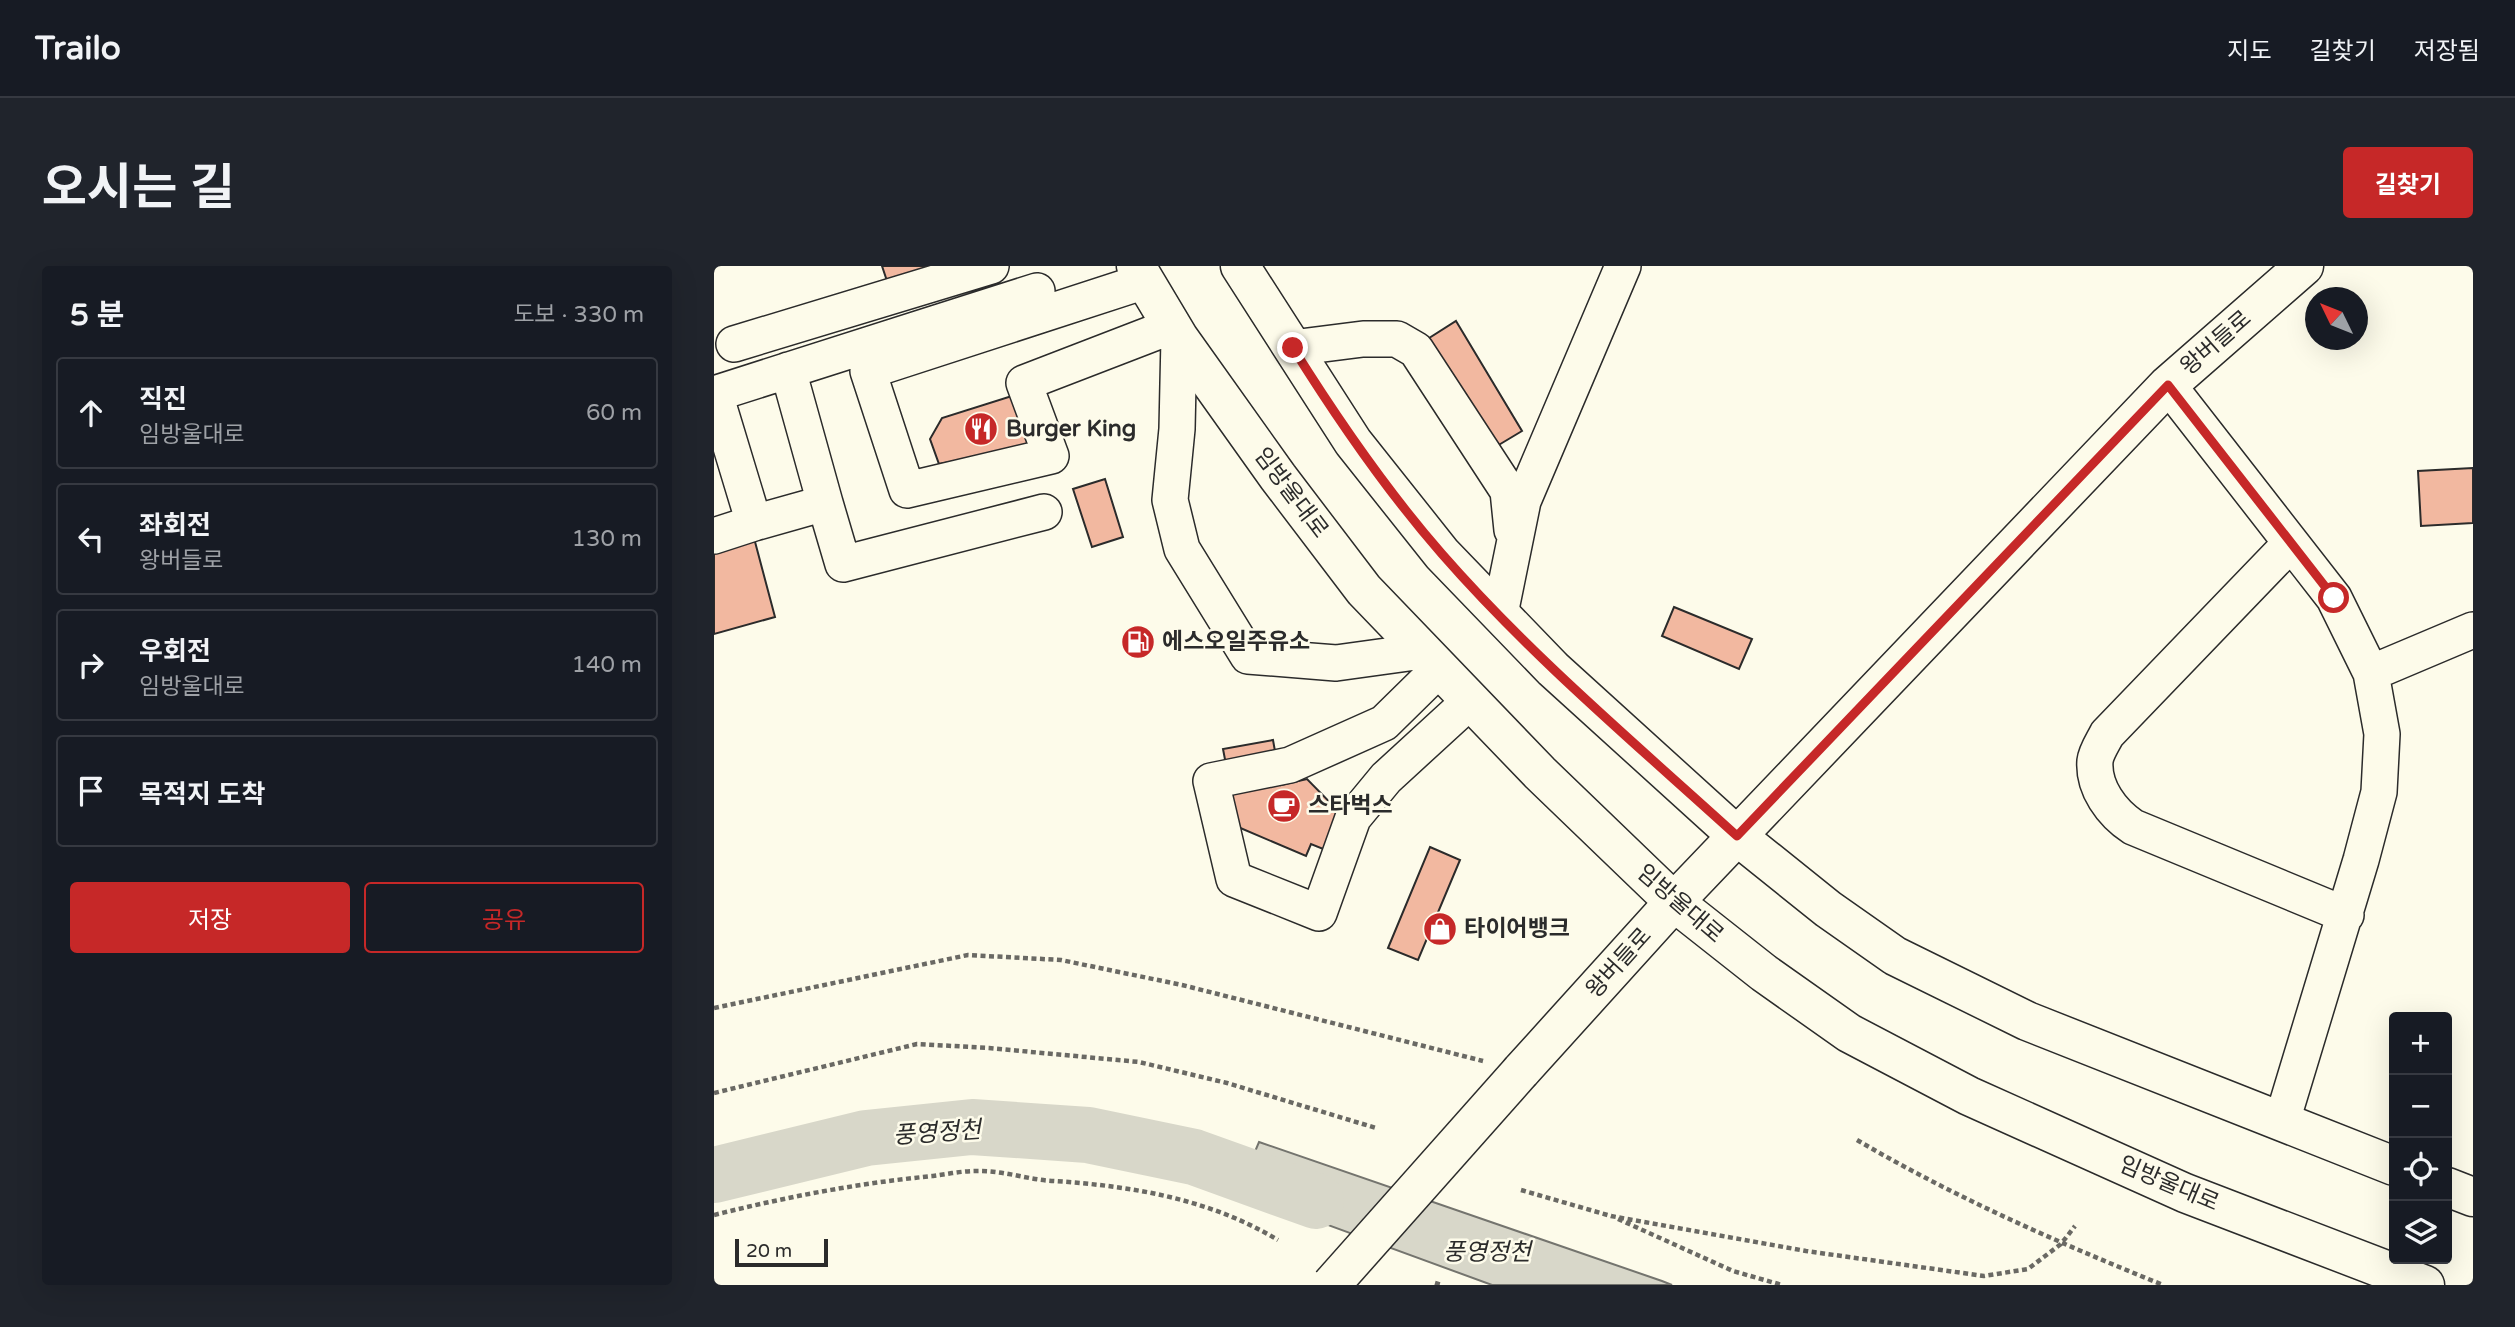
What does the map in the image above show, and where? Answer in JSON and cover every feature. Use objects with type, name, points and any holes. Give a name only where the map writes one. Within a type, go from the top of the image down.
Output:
[{"type":"main road","points":[[1240,266],[1353,442],[1442,554],[1553,669],[1737,836],[1828,909],[1895,956],[2027,1021],[2389,1164]]},
{"type":"main road","name":"왕버들로","points":[[1331,1285],[1521,1071],[1737,836],[2168,385],[2304,266]]},
{"type":"main road","name":"임방울대로","points":[[1133,271],[1278,477],[1364,590],[1470,701],[1674,902],[1763,973],[1849,1033],[1969,1096],[2185,1193],[2425,1285]]},
{"type":"main road","points":[[2452,1189],[2473,1198]]},
{"type":"street","points":[[734,344],[991,266]]},
{"type":"street","points":[[1500,614],[1523,501],[1623,266]]},
{"type":"street","points":[[1133,271],[868,371],[907,490],[1051,456],[1024,383],[1176,332],[1177,429],[1170,500],[1182,549],[1248,656],[1336,663],[1431,660]]},
{"type":"street","points":[[754,523],[714,394],[788,370],[1133,271]]},
{"type":"street","points":[[1293,348],[1363,339],[1397,339],[1416,350],[1508,492],[1513,541]]},
{"type":"street","points":[[788,370],[843,564],[1044,512]]},
{"type":"street","points":[[2168,385],[2334,598],[2371,673],[2382,734],[2379,792],[2346,915],[2282,1121]]},
{"type":"street","points":[[714,536],[825,503]]},
{"type":"street","points":[[2291,543],[2107,734],[2095,760],[2101,792],[2115,815],[2133,827],[2346,915]]},
{"type":"street","points":[[2371,673],[2473,630]]},
{"type":"street","points":[[1431,660],[1384,723],[1290,765],[1211,781],[1234,879],[1319,913],[1353,818],[1386,778],[1470,701]]},
{"type":"path","points":[[714,1008],[968,955],[1061,960],[1182,985],[1521,1071]]},
{"type":"path","points":[[714,1093],[917,1044],[1139,1062],[1227,1083],[1376,1128]]},
{"type":"path","points":[[1857,1140],[1933,1185],[2061,1244],[2163,1285]]},
{"type":"path","points":[[714,1214],[877,1181],[974,1171],[1049,1181],[1119,1186],[1179,1199],[1225,1212],[1278,1240]]},
{"type":"path","points":[[1521,1190],[1611,1216],[1806,1251],[1984,1276],[2028,1269],[2061,1244],[2074,1226]]},
{"type":"path","points":[[1611,1216],[1732,1271],[1782,1285]]},
{"type":"path","points":[[1435,1283],[1442,1285]]},
{"type":"water","name":"풍영정천","points":[[1259,1142],[1672,1285],[1492,1285],[1238,1192]]},
{"type":"building","points":[[882,266],[937,266],[888,284]]},
{"type":"building","points":[[1456,321],[1522,431],[1492,449],[1426,340]]},
{"type":"building","name":"Burger King","points":[[1015,395],[1031,447],[939,464],[930,439],[942,418]]},
{"type":"building","points":[[2473,468],[2473,523],[2421,526],[2418,471]]},
{"type":"building","points":[[1105,479],[1123,537],[1092,547],[1073,489]]},
{"type":"building","points":[[754,538],[775,617],[714,634],[714,549]]},
{"type":"building","points":[[1674,607],[1752,639],[1739,669],[1662,636]]},
{"type":"building","name":"스타벅스","points":[[1273,740],[1281,785],[1307,779],[1359,832],[1348,859],[1311,844],[1306,856],[1238,827],[1223,749]]},
{"type":"building","points":[[1430,847],[1460,860],[1418,960],[1388,948]]},
{"type":"waterway","name":"풍영정천","points":[[714,1175],[866,1138],[972,1127],[1088,1135],[1194,1157],[1316,1201]]},
{"type":"place","name":"Burger King","points":[[981,429]]},
{"type":"place","name":"에스오일주유소","points":[[1138,642]]},
{"type":"place","name":"스타벅스","points":[[1284,806]]},
{"type":"place","name":"타이어뱅크","points":[[1440,929]]},
{"type":"route","points":[[1293,348],[1353,442],[1442,554],[1553,669],[1737,836],[2168,385],[2334,598]]}]
